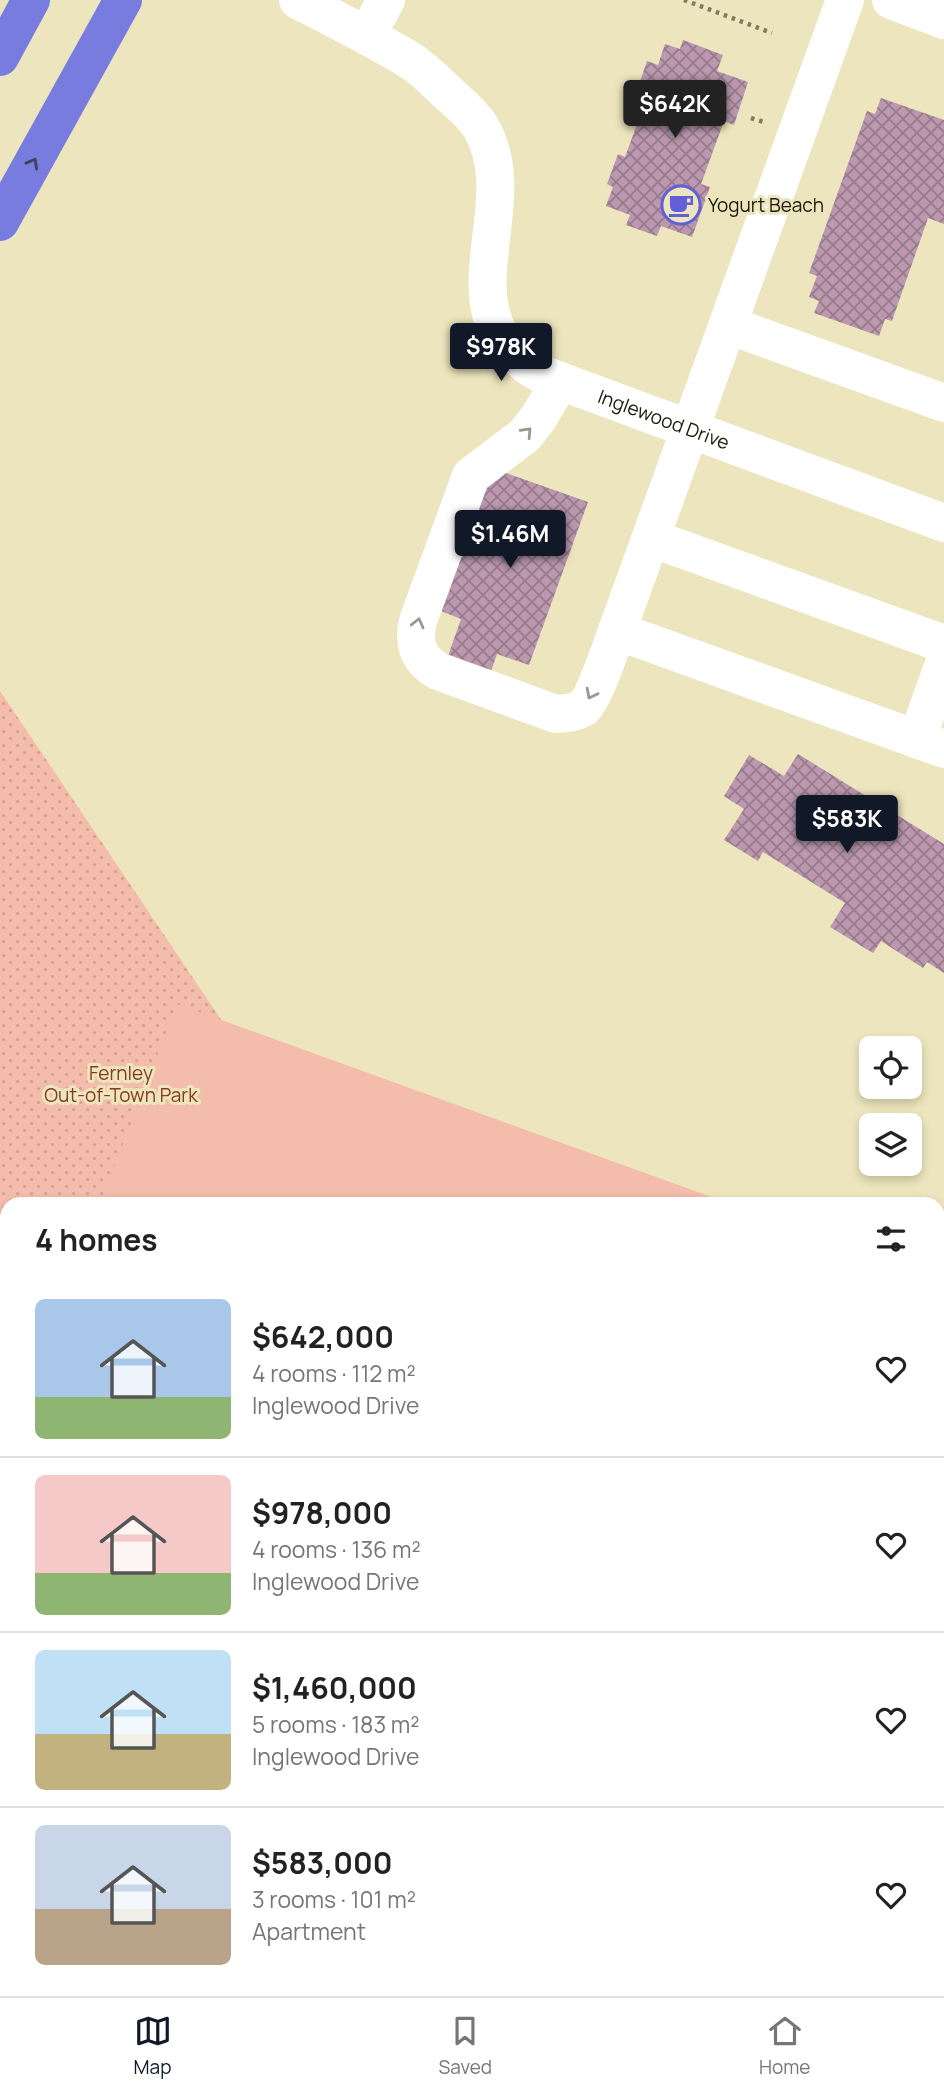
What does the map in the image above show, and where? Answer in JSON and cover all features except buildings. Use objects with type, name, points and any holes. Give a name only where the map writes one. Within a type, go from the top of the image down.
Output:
[{"type":"highway","points":[[0,57],[31,0]]},
{"type":"highway","points":[[0,222],[123,0]]},
{"type":"street","name":"Inglewood Drive","points":[[298,0],[367,35],[418,66],[480,126],[494,164],[496,187],[486,274],[491,321],[503,342],[516,357],[534,370],[560,381],[944,523]]},
{"type":"street","points":[[367,35],[386,0]]},
{"type":"street","points":[[560,381],[525,435],[471,475],[419,618],[416,646],[431,667],[445,675],[549,712],[565,713],[582,709],[587,703],[617,631],[845,0]]},
{"type":"street","points":[[891,0],[944,20]]},
{"type":"street","points":[[728,325],[944,403]]},
{"type":"street","points":[[651,538],[944,644]]},
{"type":"street","points":[[617,631],[930,744],[944,664]]},
{"type":"path","points":[[684,0],[772,33]]},
{"type":"green space","name":"Fernley Out-of-Town Park","points":[[0,691],[340,1197],[0,1197]]},
{"type":"green space","points":[[177,1004],[712,1197],[103,1197]]},
{"type":"place","name":"Yogurt Beach","points":[[681,205]]}]
